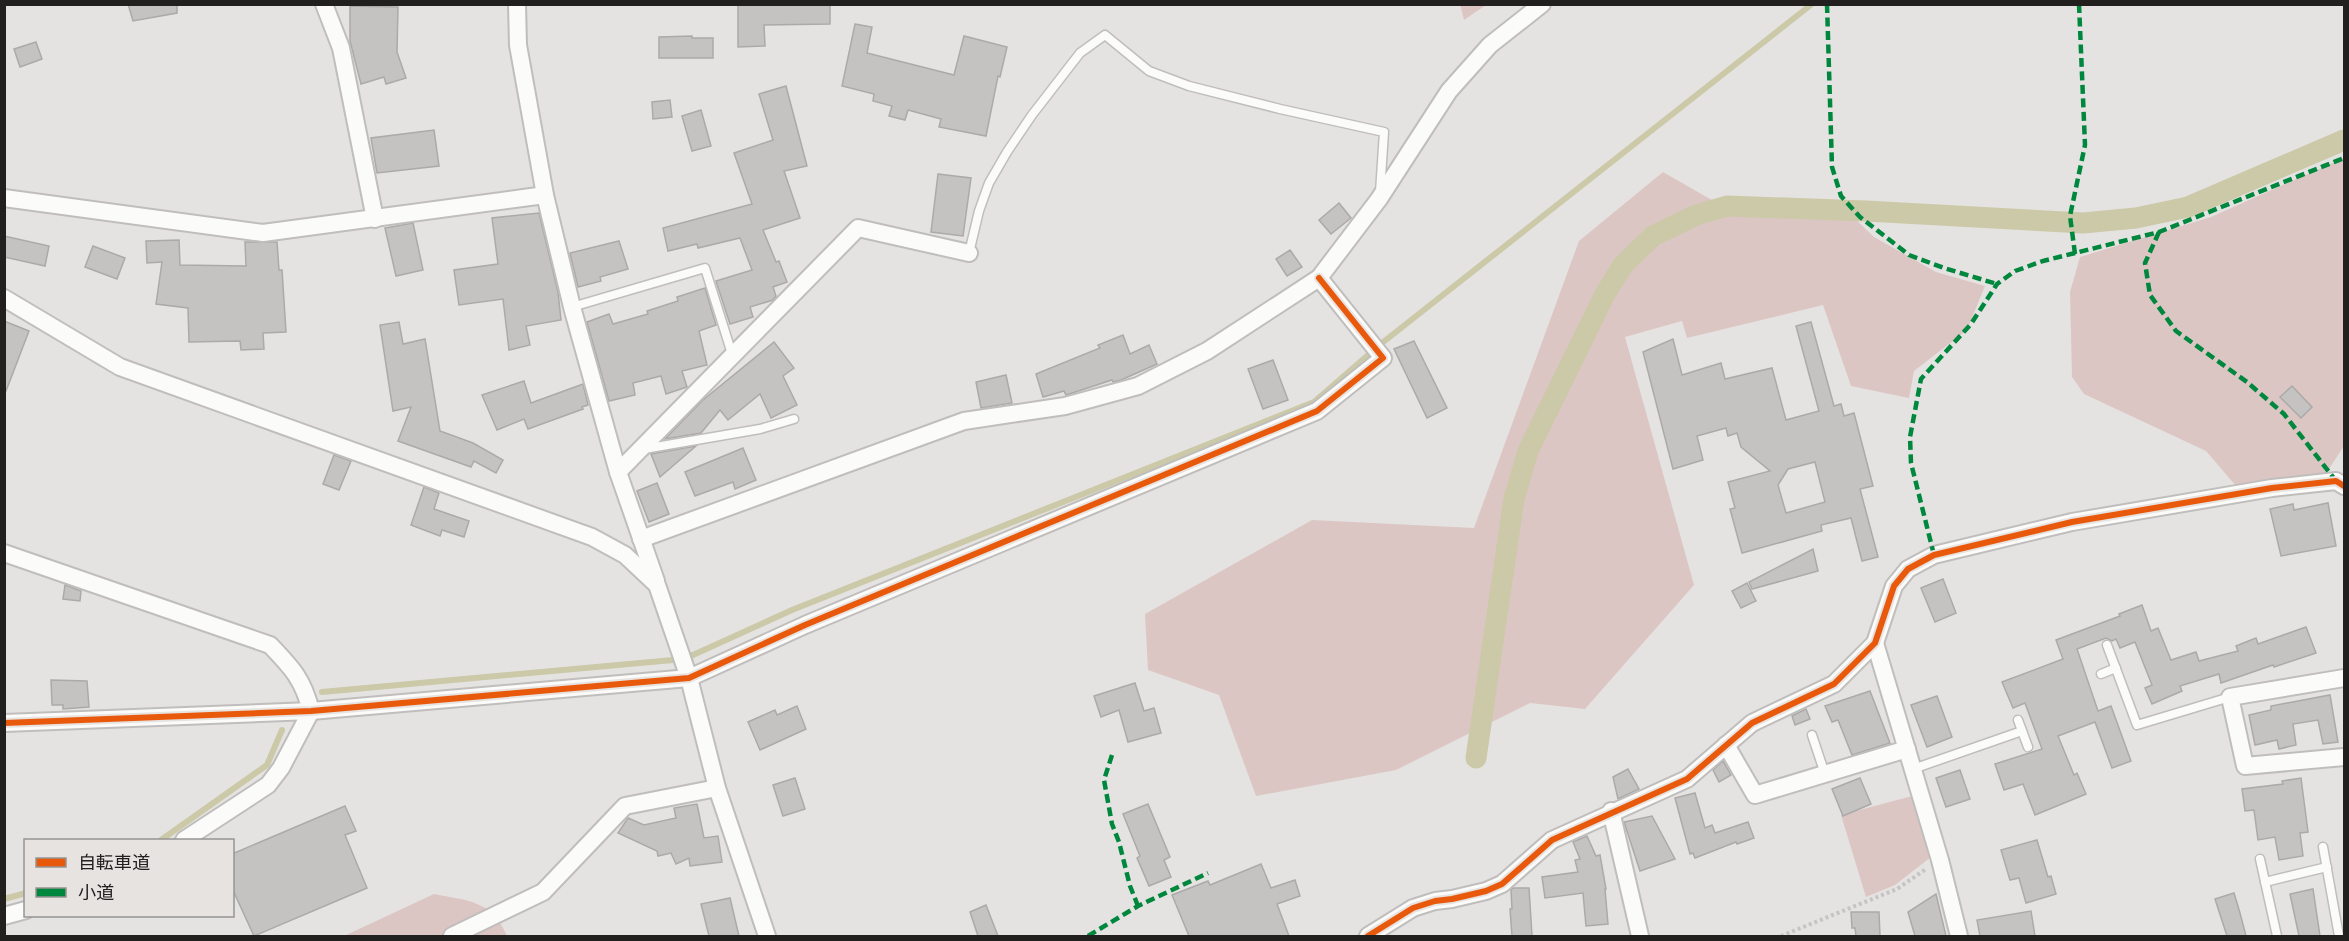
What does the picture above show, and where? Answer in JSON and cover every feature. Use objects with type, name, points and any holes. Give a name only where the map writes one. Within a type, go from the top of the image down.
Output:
[{"type":"street","points":[[324,4],[341,48],[375,219]]},
{"type":"street","points":[[517,4],[518,45],[545,195],[572,306],[618,472],[684,664],[717,788],[767,936]]},
{"type":"street","points":[[641,539],[964,421],[1065,406],[1138,386],[1208,351],[1319,278],[1379,199],[1449,91],[1490,45],[1542,4]]},
{"type":"street","points":[[4,198],[263,233],[545,195]]},
{"type":"street","points":[[618,472],[858,228],[969,253]]},
{"type":"street","points":[[4,723],[311,711],[684,664],[816,620],[1317,411],[1383,358],[1319,278]]},
{"type":"street","points":[[4,298],[120,368],[592,537],[625,555],[657,585]]},
{"type":"street","points":[[1368,936],[1413,908],[1435,901],[1486,891],[1502,884],[1552,840],[1611,811],[1687,779],[1752,723],[1834,684],[1875,643],[1894,586],[1908,569],[1934,555],[2072,522],[2260,490],[2336,481],[2344,486]]},
{"type":"street","points":[[4,553],[270,645],[288,664],[305,688],[311,711],[281,768],[268,784],[186,839]]},
{"type":"street","points":[[1875,643],[1941,860],[1959,936]]},
{"type":"street","points":[[2344,678],[2230,698],[2245,766],[2344,757]]},
{"type":"street","points":[[1726,745],[1755,795],[1907,749]]},
{"type":"street","points":[[452,936],[543,892],[625,806],[717,788]]},
{"type":"street","points":[[1611,811],[1640,936]]},
{"type":"street","points":[[4,916],[24,911]]},
{"type":"lane","points":[[969,253],[979,211],[989,183],[1007,152],[1032,115],[1080,53],[1105,35],[1149,71],[1189,86],[1384,132],[1379,199]]},
{"type":"lane","points":[[572,306],[705,268],[732,354]]},
{"type":"lane","points":[[643,449],[760,429],[794,418]]},
{"type":"lane","points":[[2107,645],[2137,725],[2230,698]]},
{"type":"lane","points":[[2101,674],[2116,668]]},
{"type":"lane","points":[[2018,720],[2028,747]]},
{"type":"lane","points":[[1913,769],[2022,731]]},
{"type":"lane","points":[[1812,735],[1825,774]]},
{"type":"lane","points":[[2323,847],[2339,936]]},
{"type":"lane","points":[[2260,859],[2277,936]]},
{"type":"lane","points":[[2265,882],[2327,867]]},
{"type":"path","points":[[1780,936],[1897,889],[1941,860]]},
{"type":"shaded area","points":[[1460,4],[1486,4],[1486,5],[1464,20]]},
{"type":"shaded area","points":[[2344,158],[2344,446],[2325,475],[2236,486],[2206,451],[2084,394],[2072,377],[2070,292],[2080,257],[2211,217]]},
{"type":"shaded area","points":[[1663,172],[1731,211],[1853,217],[1874,237],[1936,272],[1985,286],[1967,330],[1914,371],[1909,398],[1851,386],[1823,305],[1687,338],[1682,321],[1625,337],[1694,585],[1585,709],[1530,703],[1396,770],[1256,796],[1219,695],[1148,670],[1145,614],[1312,520],[1474,528],[1579,241]]},
{"type":"shaded area","points":[[1912,796],[1931,857],[1895,885],[1866,897],[1841,815]]},
{"type":"shaded area","points":[[434,894],[478,904],[494,915],[507,936],[344,936]]},
{"type":"building","points":[[128,4],[177,4],[177,13],[133,21]]},
{"type":"building","points":[[738,4],[830,4],[830,24],[764,25],[765,46],[738,47]]},
{"type":"building","points":[[350,6],[398,7],[397,52],[406,78],[386,84],[384,77],[361,84],[350,41]]},
{"type":"building","points":[[855,24],[872,27],[867,53],[954,75],[964,36],[1007,47],[1000,77],[998,76],[986,136],[939,127],[941,119],[908,110],[905,120],[889,116],[892,106],[873,101],[874,94],[842,86]]},
{"type":"building","points":[[692,36],[692,38],[713,38],[713,58],[659,58],[659,37]]},
{"type":"building","points":[[36,42],[42,59],[20,67],[14,49]]},
{"type":"building","points":[[786,86],[807,166],[784,171],[800,218],[763,230],[787,282],[773,287],[776,296],[773,300],[750,307],[753,317],[730,324],[716,281],[752,270],[740,238],[698,248],[697,244],[668,251],[663,228],[752,204],[734,153],[773,140],[759,94]]},
{"type":"building","points":[[670,100],[672,117],[653,119],[652,102]]},
{"type":"building","points":[[701,110],[711,146],[692,151],[682,116]]},
{"type":"building","points":[[434,130],[439,166],[377,173],[371,138]]},
{"type":"building","points":[[938,174],[971,178],[963,236],[931,232]]},
{"type":"building","points":[[1339,203],[1351,218],[1331,234],[1319,220]]},
{"type":"building","points":[[539,213],[558,292],[561,320],[526,326],[530,345],[509,350],[503,299],[459,305],[454,270],[498,264],[492,218]]},
{"type":"building","points":[[413,223],[423,270],[396,276],[385,228]]},
{"type":"building","points":[[4,236],[49,246],[45,266],[4,257]]},
{"type":"building","points":[[179,240],[180,265],[246,266],[245,242],[277,242],[279,270],[282,270],[286,332],[263,333],[264,349],[241,350],[240,341],[189,342],[188,308],[156,304],[162,262],[147,263],[146,241]]},
{"type":"building","points":[[619,241],[628,269],[600,277],[601,281],[578,287],[570,253]]},
{"type":"building","points":[[93,246],[125,258],[117,279],[85,267]]},
{"type":"building","points":[[1290,250],[1302,267],[1287,276],[1276,259]]},
{"type":"building","points":[[705,288],[716,325],[699,331],[707,365],[682,371],[687,387],[666,394],[661,376],[633,383],[635,395],[609,401],[587,322],[609,314],[613,324],[648,314],[647,311],[678,301],[677,297]]},
{"type":"building","points":[[4,321],[29,331],[6,391],[4,391]]},
{"type":"building","points":[[399,322],[403,344],[425,339],[440,431],[473,443],[503,460],[496,473],[474,461],[471,467],[398,441],[411,407],[393,411],[380,325]]},
{"type":"building","points":[[1811,322],[1834,406],[1841,404],[1844,416],[1854,413],[1873,486],[1860,489],[1878,557],[1862,561],[1851,518],[1821,525],[1822,531],[1742,553],[1730,509],[1735,508],[1728,482],[1770,471],[1741,447],[1737,433],[1728,436],[1726,428],[1697,436],[1703,460],[1673,469],[1643,352],[1673,339],[1682,375],[1721,363],[1725,379],[1772,368],[1786,420],[1819,411],[1796,326]],"holes":[[[1815,462],[1825,502],[1786,513],[1778,485],[1788,469]]]},
{"type":"building","points":[[1123,335],[1130,354],[1149,345],[1157,364],[1121,380],[1113,382],[1112,380],[1066,395],[1064,391],[1043,397],[1036,374],[1100,348],[1098,345]]},
{"type":"building","points":[[1414,341],[1447,408],[1427,418],[1394,349]]},
{"type":"building","points":[[774,342],[794,368],[783,376],[797,405],[771,418],[760,394],[728,420],[720,410],[701,433],[665,439],[703,400]]},
{"type":"building","points":[[1273,360],[1288,400],[1263,409],[1248,369]]},
{"type":"building","points":[[1006,375],[1012,403],[981,408],[976,382]]},
{"type":"building","points":[[524,381],[531,403],[583,384],[588,405],[582,407],[583,409],[528,429],[524,419],[497,430],[482,395]]},
{"type":"building","points":[[2292,386],[2312,407],[2301,418],[2280,397]]},
{"type":"building","points":[[696,446],[660,477],[651,454]]},
{"type":"building","points":[[743,448],[756,480],[735,489],[733,482],[695,496],[685,472]]},
{"type":"building","points":[[334,455],[351,461],[339,490],[323,484]]},
{"type":"building","points":[[657,483],[669,514],[649,522],[637,491]]},
{"type":"building","points":[[424,487],[439,493],[434,509],[469,521],[464,537],[442,530],[440,536],[411,525]]},
{"type":"building","points":[[2328,503],[2336,546],[2281,556],[2270,509],[2293,504],[2294,510]]},
{"type":"building","points":[[1813,549],[1818,571],[1752,589],[1749,582]]},
{"type":"building","points":[[1943,579],[1956,613],[1935,622],[1921,588]]},
{"type":"building","points":[[1747,583],[1756,601],[1741,608],[1732,591]]},
{"type":"building","points":[[65,585],[81,591],[80,601],[63,599]]},
{"type":"building","points":[[2142,605],[2151,631],[2158,628],[2171,660],[2196,652],[2199,661],[2238,651],[2236,646],[2256,638],[2258,644],[2306,627],[2316,653],[2221,683],[2219,674],[2180,686],[2182,691],[2152,704],[2145,688],[2152,685],[2135,642],[2120,648],[2116,639],[2112,641],[2106,638],[2077,649],[2098,711],[2111,706],[2131,761],[2112,768],[2095,722],[2058,736],[2074,775],[2077,773],[2086,794],[2035,815],[2023,784],[2004,790],[1995,764],[2042,749],[2025,703],[2013,708],[2002,682],[2063,659],[2056,640],[2120,616],[2119,614]]},
{"type":"building","points":[[51,680],[87,681],[89,707],[63,709],[63,705],[52,705]]},
{"type":"building","points":[[1135,683],[1144,711],[1154,708],[1161,733],[1128,742],[1119,710],[1101,717],[1094,696]]},
{"type":"building","points":[[1870,691],[1890,743],[1852,755],[1838,720],[1832,722],[1825,706]]},
{"type":"building","points":[[2330,695],[2338,742],[2323,744],[2318,720],[2293,724],[2296,745],[2279,749],[2277,740],[2255,745],[2249,715],[2271,710],[2271,706]]},
{"type":"building","points":[[1937,696],[1952,737],[1927,747],[1911,705]]},
{"type":"building","points":[[797,706],[806,729],[760,750],[748,722],[775,710],[777,715]]},
{"type":"building","points":[[1806,709],[1810,719],[1795,725],[1792,716]]},
{"type":"building","points":[[1723,761],[1731,775],[1719,782],[1713,770]]},
{"type":"building","points":[[1628,769],[1639,789],[1618,799],[1613,777]]},
{"type":"building","points":[[1960,770],[1970,799],[1946,807],[1936,778]]},
{"type":"building","points":[[795,778],[805,809],[783,816],[773,785]]},
{"type":"building","points":[[1860,778],[1871,804],[1843,816],[1832,789]]},
{"type":"building","points":[[2301,778],[2308,832],[2300,833],[2303,856],[2279,860],[2275,837],[2258,840],[2254,810],[2245,811],[2242,789],[2283,784],[2282,781]]},
{"type":"building","points":[[1695,793],[1705,828],[1712,825],[1715,833],[1748,822],[1754,838],[1737,844],[1736,842],[1695,858],[1693,853],[1690,854],[1675,798]]},
{"type":"building","points":[[697,804],[704,838],[718,836],[722,862],[690,866],[689,858],[676,864],[671,853],[658,856],[657,851],[618,833],[628,818],[644,825],[676,818],[674,808]]},
{"type":"building","points":[[1148,804],[1170,857],[1164,860],[1171,877],[1149,886],[1123,814]]},
{"type":"building","points":[[345,806],[356,831],[345,835],[367,888],[254,936],[234,892],[234,853]]},
{"type":"building","points":[[1652,816],[1675,859],[1640,871],[1624,822]]},
{"type":"building","points":[[1587,836],[1596,856],[1600,855],[1606,889],[1608,924],[1586,926],[1583,893],[1545,898],[1542,877],[1578,872],[1575,860],[1580,859],[1573,842]]},
{"type":"building","points":[[2037,840],[2048,877],[2051,876],[2056,894],[2026,903],[2019,878],[2010,880],[2001,850]]},
{"type":"building","points":[[1261,864],[1271,888],[1295,880],[1300,896],[1277,904],[1289,936],[1189,936],[1172,895],[1208,881],[1210,885]]},
{"type":"building","points":[[1529,888],[1532,936],[1512,936],[1510,909],[1512,909],[1511,890]]},
{"type":"building","points":[[2313,889],[2320,936],[2299,936],[2290,894]]},
{"type":"building","points":[[2234,893],[2246,936],[2227,936],[2215,899]]},
{"type":"building","points":[[1936,894],[1946,936],[1915,936],[1908,912]]},
{"type":"building","points":[[730,898],[739,936],[709,936],[701,904]]},
{"type":"building","points":[[986,905],[998,936],[978,936],[970,912]]},
{"type":"building","points":[[2031,911],[2035,936],[1980,936],[1977,920]]},
{"type":"building","points":[[1851,912],[1879,912],[1880,936],[1856,936],[1855,928],[1852,928]]},
{"type":"waterway","points":[[322,692],[673,660],[693,655],[792,610],[1314,402],[1382,343],[1812,4]]},
{"type":"waterway","points":[[1476,758],[1514,499],[1528,451],[1605,294],[1623,265],[1653,236],[1696,215],[1727,206],[2083,223],[2136,218],[2188,207],[2344,140]]},
{"type":"waterway","points":[[162,839],[267,765],[282,730]]},
{"type":"waterway","points":[[4,899],[24,894]]},
{"type":"marked path","points":[[1827,4],[1832,167],[1841,196],[1860,217],[1909,255],[1997,284]]},
{"type":"marked path","points":[[2075,254],[2070,216],[2085,145],[2079,4]]},
{"type":"marked path","points":[[1934,555],[1911,463],[1910,437],[1921,379],[1971,324],[1997,284],[2015,271],[2043,261],[2159,232],[2344,158]]},
{"type":"marked path","points":[[2159,232],[2145,263],[2150,295],[2176,331],[2247,382],[2284,414],[2336,481]]},
{"type":"marked path","points":[[1112,755],[1104,780],[1112,824],[1138,906]]},
{"type":"marked path","points":[[1088,936],[1138,906],[1208,873]]},
{"type":"cycle path","points":[[4,723],[311,711],[689,678],[805,625],[1317,411],[1383,358],[1319,278]]},
{"type":"cycle path","points":[[1368,936],[1413,908],[1435,901],[1486,891],[1502,884],[1552,840],[1687,779],[1752,723],[1834,684],[1875,643],[1894,586],[1908,569],[1934,555],[2072,522],[2272,488],[2336,481],[2344,486]]}]
